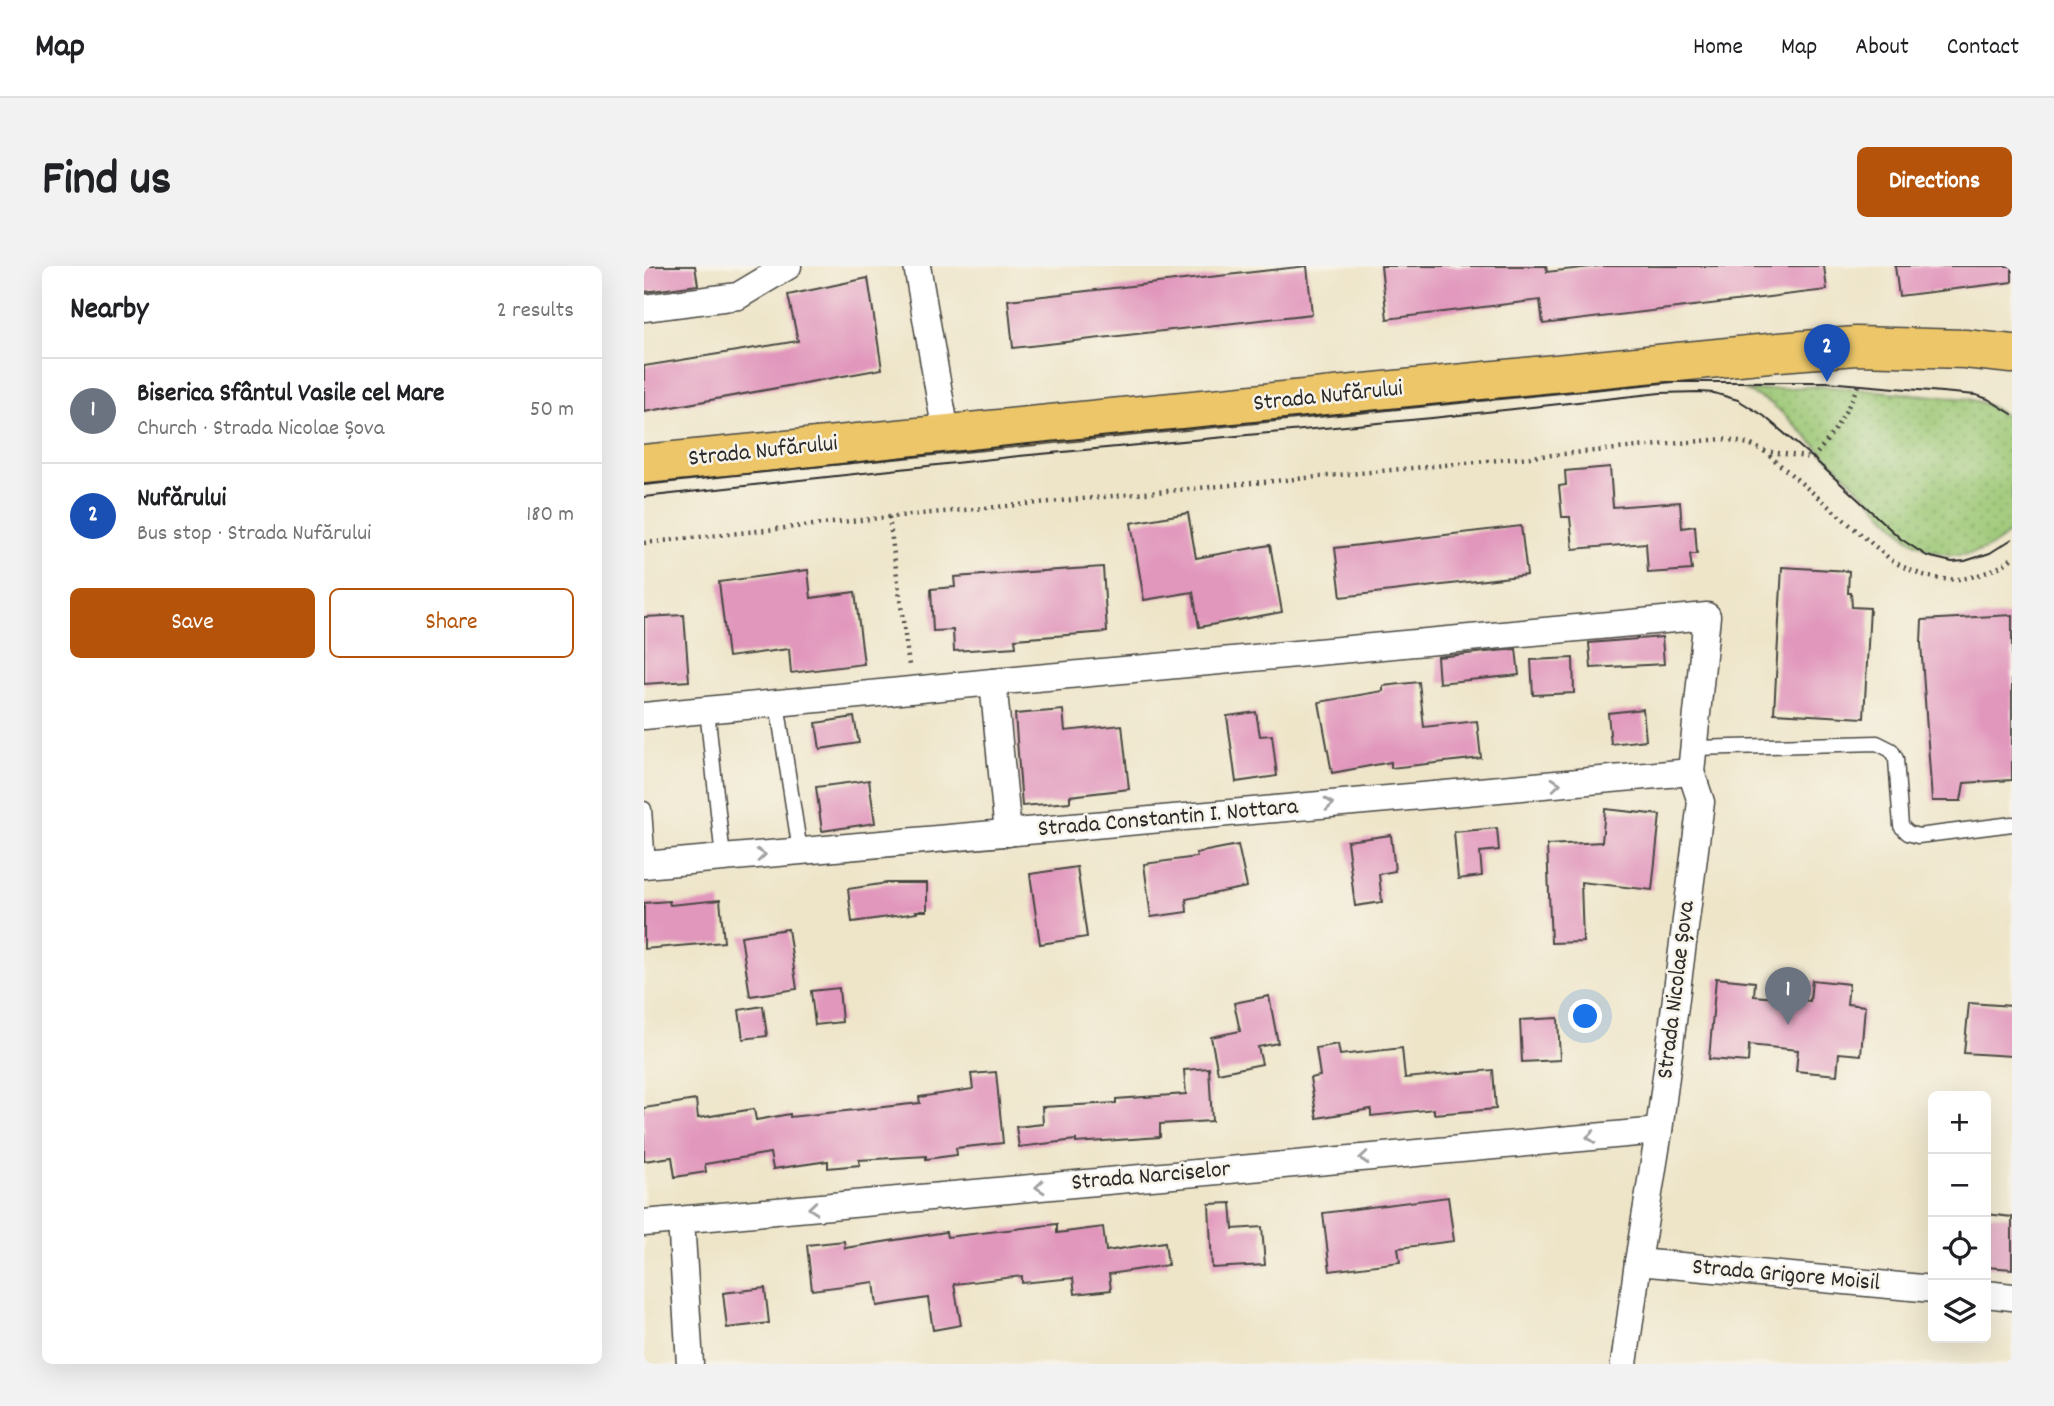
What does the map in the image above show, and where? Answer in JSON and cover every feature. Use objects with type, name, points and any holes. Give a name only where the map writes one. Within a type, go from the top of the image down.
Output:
[{"type":"main road","name":"Strada Nufărului","points":[[644,464],[1843,347],[1965,349],[2012,354]]},
{"type":"street","points":[[644,308],[738,296],[788,266]]},
{"type":"street","points":[[917,266],[946,433]]},
{"type":"street","name":"Strada Nicolae Șova","points":[[993,682],[1707,616],[1693,760],[1701,802],[1659,1131],[1625,1364]]},
{"type":"street","points":[[644,716],[993,682],[1008,833]]},
{"type":"street","name":"Strada Constantin I. Nottara","points":[[646,865],[1008,833],[1693,760]]},
{"type":"street","name":"Strada Narciselor","points":[[644,1223],[1659,1131]]},
{"type":"street","points":[[681,1220],[690,1364]]},
{"type":"street","name":"Strada Grigore Moisil","points":[[1638,1262],[1928,1289]]},
{"type":"street","points":[[1991,1295],[2012,1297]]},
{"type":"lane","points":[[778,703],[800,851]]},
{"type":"lane","points":[[707,710],[723,858]]},
{"type":"lane","points":[[1693,760],[1877,743],[1891,750],[1896,759],[1901,827],[1908,833],[1918,836],[2012,824]]},
{"type":"lane","points":[[644,809],[646,865]]},
{"type":"path","points":[[1764,451],[1812,458],[1828,441],[1849,407],[1858,385]]},
{"type":"path","points":[[644,543],[889,517],[1723,439],[1749,444],[1764,451],[1891,560],[1912,572],[1938,579],[1970,579],[2005,564],[2012,558]]},
{"type":"path","points":[[889,517],[912,690]]},
{"type":"green space","points":[[1820,386],[1969,399],[2003,414],[2012,422],[2012,530],[2000,541],[1975,553],[1948,554],[1921,546],[1908,538],[1787,417],[1769,402],[1746,391]]},
{"type":"building","points":[[644,266],[695,266],[698,285],[644,292]]},
{"type":"building","points":[[1307,266],[1312,314],[1013,348],[1008,300]]},
{"type":"building","points":[[1381,266],[1546,266],[1547,272],[1600,266],[1824,266],[1827,290],[1543,324],[1540,300],[1387,319]]},
{"type":"building","points":[[1895,266],[2012,266],[2012,282],[1899,296]]},
{"type":"building","points":[[868,278],[882,369],[644,412],[644,366],[798,341],[788,295]]},
{"type":"building","points":[[1610,467],[1613,507],[1680,502],[1682,528],[1695,526],[1697,554],[1690,554],[1692,570],[1648,573],[1646,543],[1573,549],[1570,517],[1562,517],[1559,486],[1566,485],[1565,471]]},
{"type":"building","points":[[1188,513],[1196,558],[1270,545],[1282,612],[1199,627],[1193,592],[1144,600],[1131,523]]},
{"type":"building","points":[[1521,526],[1527,575],[1341,597],[1335,548]]},
{"type":"building","points":[[1103,567],[1107,632],[1015,639],[1016,647],[954,651],[953,630],[933,631],[931,589],[955,587],[954,577]]},
{"type":"building","points":[[1782,567],[1849,571],[1848,593],[1851,593],[1852,607],[1870,608],[1864,718],[1774,713]]},
{"type":"building","points":[[808,570],[811,598],[855,592],[864,664],[791,673],[789,649],[728,657],[719,582]]},
{"type":"building","points":[[684,615],[689,681],[644,684],[644,617]]},
{"type":"building","points":[[2012,615],[2012,780],[1964,783],[1961,801],[1932,801],[1921,643],[1922,620]]},
{"type":"building","points":[[1662,637],[1664,664],[1591,668],[1589,643]]},
{"type":"building","points":[[1516,649],[1519,675],[1439,683],[1437,657]]},
{"type":"building","points":[[1573,658],[1574,693],[1533,695],[1531,660]]},
{"type":"building","points":[[1419,682],[1424,727],[1477,721],[1481,758],[1391,768],[1391,762],[1332,773],[1319,702],[1383,691],[1383,686]]},
{"type":"building","points":[[1643,709],[1646,740],[1611,744],[1608,713]]},
{"type":"building","points":[[1063,710],[1065,731],[1122,725],[1129,789],[1070,796],[1070,802],[1022,806],[1015,714]]},
{"type":"building","points":[[1256,712],[1260,736],[1272,735],[1277,776],[1236,782],[1227,716]]},
{"type":"building","points":[[854,717],[859,743],[820,749],[816,723]]},
{"type":"building","points":[[869,780],[875,823],[822,831],[816,787]]},
{"type":"building","points":[[1605,809],[1660,815],[1652,890],[1581,882],[1583,942],[1551,943],[1547,845],[1602,842]]},
{"type":"building","points":[[1497,828],[1499,850],[1480,852],[1482,876],[1458,879],[1454,832]]},
{"type":"building","points":[[1391,835],[1395,871],[1379,874],[1382,902],[1355,906],[1347,841]]},
{"type":"building","points":[[1238,845],[1247,887],[1186,899],[1187,912],[1151,917],[1144,864],[1197,857],[1196,853]]},
{"type":"building","points":[[1077,867],[1087,937],[1040,944],[1030,874]]},
{"type":"building","points":[[887,883],[927,883],[927,911],[852,922],[848,889]]},
{"type":"building","points":[[720,900],[724,942],[644,949],[644,903],[669,901],[670,905]]},
{"type":"building","points":[[788,929],[797,989],[750,996],[741,936]]},
{"type":"building","points":[[1716,978],[1755,982],[1754,996],[1810,1001],[1812,980],[1849,984],[1847,1004],[1865,1006],[1861,1055],[1839,1053],[1837,1075],[1796,1071],[1798,1050],[1749,1045],[1748,1062],[1709,1059]]},
{"type":"building","points":[[839,988],[842,1022],[815,1025],[811,991]]},
{"type":"building","points":[[1269,996],[1278,1043],[1258,1047],[1262,1064],[1218,1073],[1211,1037],[1240,1031],[1234,1003]]},
{"type":"building","points":[[1969,1003],[2012,1006],[2012,1056],[1964,1053]]},
{"type":"building","points":[[763,1006],[767,1036],[743,1039],[739,1010]]},
{"type":"building","points":[[1558,1018],[1560,1060],[1522,1062],[1520,1020]]},
{"type":"building","points":[[1338,1044],[1340,1055],[1402,1048],[1405,1078],[1493,1070],[1496,1109],[1434,1114],[1434,1109],[1371,1116],[1371,1109],[1317,1118],[1310,1078],[1320,1076],[1316,1048]]},
{"type":"building","points":[[1209,1068],[1212,1121],[1160,1124],[1160,1137],[1076,1143],[1076,1140],[1019,1147],[1016,1127],[1043,1124],[1042,1107],[1116,1103],[1116,1099],[1186,1094],[1184,1070]]},
{"type":"building","points":[[996,1072],[1003,1143],[956,1148],[957,1155],[926,1159],[926,1156],[859,1160],[860,1165],[828,1168],[828,1161],[773,1169],[770,1153],[705,1164],[706,1172],[675,1177],[672,1157],[644,1161],[644,1108],[696,1100],[698,1118],[754,1109],[756,1120],[790,1114],[790,1117],[920,1103],[919,1097],[973,1089],[971,1074]]},
{"type":"building","points":[[1448,1197],[1454,1241],[1398,1248],[1400,1262],[1330,1271],[1323,1213]]},
{"type":"building","points":[[1231,1203],[1233,1229],[1262,1227],[1265,1265],[1212,1268],[1209,1204]]},
{"type":"building","points":[[1991,1215],[2012,1217],[2012,1269],[1991,1267]]},
{"type":"building","points":[[1057,1224],[1057,1233],[1103,1227],[1106,1251],[1165,1242],[1168,1265],[1109,1274],[1111,1290],[1075,1294],[1073,1278],[1022,1283],[1022,1276],[954,1284],[961,1325],[933,1330],[928,1298],[877,1306],[874,1282],[812,1290],[807,1245],[844,1241],[845,1248],[946,1232],[947,1237]]},
{"type":"building","points":[[765,1288],[769,1323],[727,1328],[723,1293]]},
{"type":"tram line","points":[[644,485],[1018,445],[1667,382],[1827,382],[1976,395],[2012,414]]},
{"type":"tram line","points":[[644,497],[1019,456],[1432,418],[1660,393],[1699,392],[1738,400],[1764,416],[1901,539],[1927,556],[1952,562],[1965,561],[1990,553],[2012,539]]},
{"type":"place","name":"Nufărului","points":[[1827,382]]},
{"type":"place","name":"Biserica Sfântul Vasile cel Mare","points":[[1788,1025]]}]
